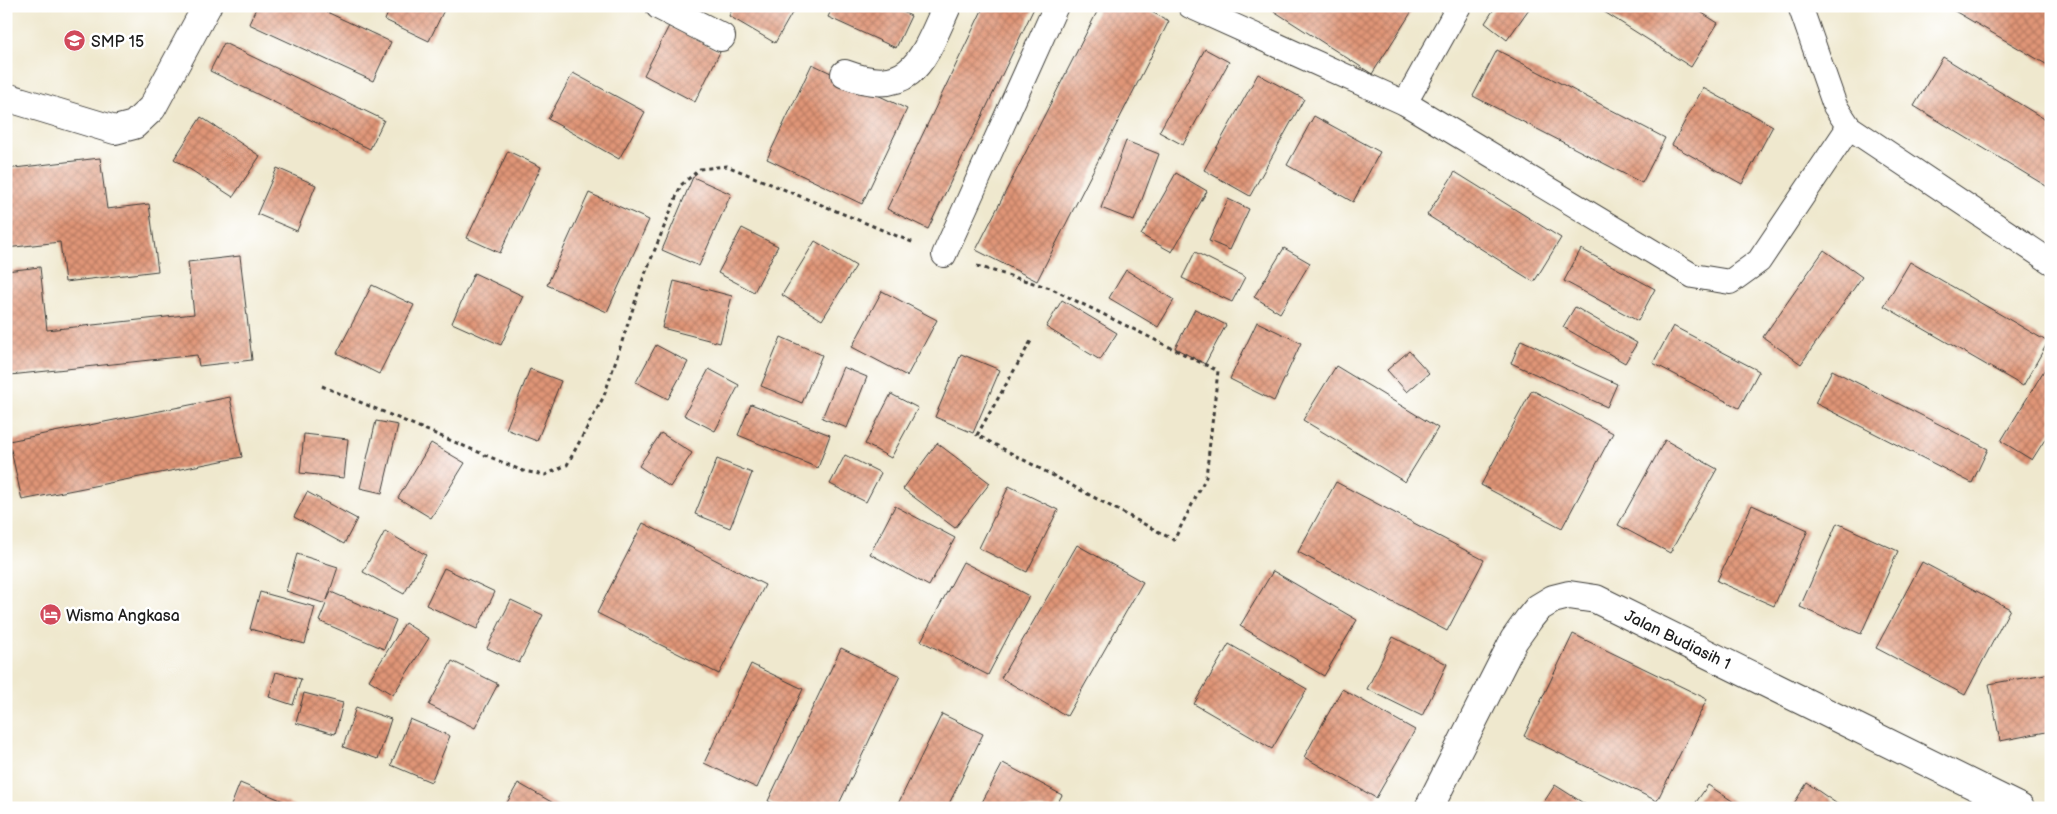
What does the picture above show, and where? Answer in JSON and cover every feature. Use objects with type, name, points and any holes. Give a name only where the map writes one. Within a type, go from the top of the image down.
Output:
[{"type":"street","points":[[6,97],[115,130],[134,124],[152,108],[207,6]]},
{"type":"street","points":[[660,6],[721,37]]},
{"type":"street","points":[[845,74],[866,81],[882,83],[900,79],[918,65],[947,6]]},
{"type":"street","name":"Jalan Budiasih 1","points":[[1428,808],[1514,640],[1538,608],[1553,599],[1569,595],[1596,598],[2020,808]]},
{"type":"lane","points":[[944,255],[1056,6]]},
{"type":"lane","points":[[1190,6],[1406,103],[1693,276],[1730,282],[1759,261],[1849,127]]},
{"type":"lane","points":[[1406,103],[1459,6]]},
{"type":"lane","points":[[1800,6],[1834,106],[1849,127],[2051,262]]},
{"type":"path","points":[[322,386],[523,471],[545,476],[567,465],[604,396],[641,284],[681,185],[700,169],[727,166],[944,255],[1050,288],[1218,370],[1206,476],[1174,540],[977,435],[1031,341]]},
{"type":"building","points":[[257,6],[314,6],[391,42],[373,81],[249,24]]},
{"type":"building","points":[[391,6],[442,6],[445,8],[429,41],[385,20]]},
{"type":"building","points":[[734,6],[796,6],[775,43],[729,16]]},
{"type":"building","points":[[833,6],[891,6],[911,16],[896,48],[828,17]]},
{"type":"building","points":[[984,6],[1035,6],[928,229],[887,209]]},
{"type":"building","points":[[1100,6],[1140,6],[1169,21],[1037,281],[976,250]]},
{"type":"building","points":[[1266,6],[1410,6],[1414,8],[1372,74]]},
{"type":"building","points":[[1496,6],[1531,6],[1507,40],[1485,23]]},
{"type":"building","points":[[1595,6],[1691,6],[1718,23],[1691,67]]},
{"type":"building","points":[[1946,6],[2051,6],[2051,67]]},
{"type":"building","points":[[669,26],[720,52],[695,102],[644,75]]},
{"type":"building","points":[[224,43],[384,120],[370,149],[210,71]]},
{"type":"building","points":[[1205,49],[1229,62],[1183,145],[1159,132]]},
{"type":"building","points":[[1497,50],[1665,138],[1642,183],[1473,96]]},
{"type":"building","points":[[1943,57],[2051,123],[2051,189],[1914,106]]},
{"type":"building","points":[[812,64],[907,109],[862,204],[767,159]]},
{"type":"building","points":[[573,73],[645,112],[619,159],[548,119]]},
{"type":"building","points":[[1258,74],[1304,99],[1250,196],[1204,170]]},
{"type":"building","points":[[1703,88],[1773,126],[1742,184],[1672,145]]},
{"type":"building","points":[[1314,116],[1380,152],[1353,202],[1287,165]]},
{"type":"building","points":[[201,117],[260,156],[233,197],[174,159]]},
{"type":"building","points":[[1126,141],[1159,154],[1134,221],[1101,208]]},
{"type":"building","points":[[508,151],[541,167],[500,253],[467,238]]},
{"type":"building","points":[[100,158],[107,209],[149,204],[158,271],[65,282],[60,242],[6,248],[6,169]]},
{"type":"building","points":[[277,168],[316,185],[297,231],[257,214]]},
{"type":"building","points":[[1455,172],[1561,238],[1534,282],[1427,215]]},
{"type":"building","points":[[1176,173],[1207,191],[1172,252],[1141,235]]},
{"type":"building","points":[[693,177],[731,194],[699,266],[662,250]]},
{"type":"building","points":[[589,193],[649,220],[607,312],[547,285]]},
{"type":"building","points":[[1228,199],[1249,209],[1230,250],[1209,241]]},
{"type":"building","points":[[742,228],[778,246],[754,292],[718,273]]},
{"type":"building","points":[[815,241],[856,266],[822,320],[782,295]]},
{"type":"building","points":[[1284,248],[1310,263],[1280,313],[1254,297]]},
{"type":"building","points":[[1581,249],[1655,289],[1638,321],[1564,281]]},
{"type":"building","points":[[1824,250],[1862,277],[1801,364],[1763,337]]},
{"type":"building","points":[[1195,252],[1245,277],[1232,302],[1182,278]]},
{"type":"building","points":[[240,256],[252,360],[199,366],[197,355],[10,375],[6,341],[6,271],[40,267],[47,330],[194,314],[188,262]]},
{"type":"building","points":[[1910,262],[2048,342],[2023,386],[1884,306]]},
{"type":"building","points":[[1126,270],[1174,300],[1158,327],[1109,298]]},
{"type":"building","points":[[474,273],[523,296],[501,345],[452,323]]},
{"type":"building","points":[[674,281],[732,296],[720,343],[662,328]]},
{"type":"building","points":[[372,285],[414,305],[379,374],[337,353]]},
{"type":"building","points":[[882,291],[937,320],[907,376],[852,347]]},
{"type":"building","points":[[1062,300],[1117,333],[1100,360],[1046,327]]},
{"type":"building","points":[[1575,307],[1637,343],[1625,363],[1563,327]]},
{"type":"building","points":[[1195,309],[1226,325],[1205,364],[1175,348]]},
{"type":"building","points":[[1257,322],[1301,343],[1274,401],[1230,379]]},
{"type":"building","points":[[1673,326],[1759,371],[1739,408],[1653,363]]},
{"type":"building","points":[[781,337],[822,355],[802,403],[761,386]]},
{"type":"building","points":[[1521,340],[1617,384],[1607,407],[1511,363]]},
{"type":"building","points":[[656,345],[688,362],[668,399],[636,382]]},
{"type":"building","points":[[1409,351],[1429,373],[1407,392],[1387,370]]},
{"type":"building","points":[[961,354],[1000,370],[973,433],[935,417]]},
{"type":"building","points":[[2051,359],[2051,430],[2032,460],[2001,441]]},
{"type":"building","points":[[1336,366],[1438,428],[1405,482],[1303,420]]},
{"type":"building","points":[[843,367],[867,377],[847,428],[822,418]]},
{"type":"building","points":[[530,369],[561,381],[537,441],[506,429]]},
{"type":"building","points":[[709,369],[739,385],[715,431],[684,415]]},
{"type":"building","points":[[1832,370],[1988,449],[1972,483],[1815,403]]},
{"type":"building","points":[[1532,390],[1613,433],[1562,528],[1481,485]]},
{"type":"building","points":[[891,394],[918,408],[891,458],[865,444]]},
{"type":"building","points":[[230,397],[242,457],[22,500],[9,441]]},
{"type":"building","points":[[751,404],[830,435],[818,468],[738,435]]},
{"type":"building","points":[[376,421],[398,425],[382,493],[360,488]]},
{"type":"building","points":[[661,433],[692,453],[670,487],[639,466]]},
{"type":"building","points":[[304,434],[348,439],[344,478],[300,473]]},
{"type":"building","points":[[1665,440],[1717,469],[1670,553],[1618,525]]},
{"type":"building","points":[[431,443],[465,463],[431,518],[398,498]]},
{"type":"building","points":[[937,443],[990,483],[955,528],[903,489]]},
{"type":"building","points":[[845,455],[881,473],[866,502],[830,484]]},
{"type":"building","points":[[717,459],[752,473],[730,528],[695,514]]},
{"type":"building","points":[[1336,482],[1484,560],[1447,631],[1298,552]]},
{"type":"building","points":[[1009,486],[1058,510],[1027,572],[979,548]]},
{"type":"building","points":[[307,492],[357,519],[344,544],[294,517]]},
{"type":"building","points":[[1752,505],[1808,530],[1774,606],[1717,581]]},
{"type":"building","points":[[895,506],[955,538],[929,586],[870,554]]},
{"type":"building","points":[[643,523],[765,585],[719,674],[597,613]]},
{"type":"building","points":[[1837,523],[1898,551],[1861,634],[1800,607]]},
{"type":"building","points":[[385,531],[426,555],[404,594],[363,572]]},
{"type":"building","points":[[1077,545],[1143,582],[1067,716],[1001,678]]},
{"type":"building","points":[[297,554],[338,567],[327,600],[331,592],[396,620],[384,649],[319,621],[326,604],[286,591]]},
{"type":"building","points":[[963,562],[1029,596],[988,675],[921,641]]},
{"type":"building","points":[[1922,562],[2010,609],[1965,695],[1876,648]]},
{"type":"building","points":[[444,568],[495,592],[477,629],[426,605]]},
{"type":"building","points":[[1273,571],[1357,620],[1324,676],[1240,626]]},
{"type":"building","points":[[260,592],[315,607],[305,644],[250,629]]},
{"type":"building","points":[[511,600],[543,615],[519,663],[487,648]]},
{"type":"building","points":[[405,623],[429,638],[393,695],[369,680]]},
{"type":"building","points":[[1573,634],[1707,699],[1657,801],[1524,736]]},
{"type":"building","points":[[1393,637],[1447,664],[1422,716],[1367,689]]},
{"type":"building","points":[[1229,644],[1307,689],[1272,749],[1194,704]]},
{"type":"building","points":[[841,648],[900,676],[837,808],[781,808],[768,801]]},
{"type":"building","points":[[452,661],[498,684],[475,728],[429,705]]},
{"type":"building","points":[[751,664],[803,689],[757,788],[704,763]]},
{"type":"building","points":[[276,672],[301,679],[293,705],[269,697]]},
{"type":"building","points":[[2051,673],[2051,731],[2000,741],[1989,684]]},
{"type":"building","points":[[1342,689],[1415,730],[1376,798],[1304,757]]},
{"type":"building","points":[[304,693],[343,703],[335,734],[296,723]]},
{"type":"building","points":[[356,707],[391,719],[378,759],[343,747]]},
{"type":"building","points":[[942,714],[983,734],[947,808],[896,808]]},
{"type":"building","points":[[410,719],[450,736],[431,782],[391,765]]},
{"type":"building","points":[[1003,763],[1062,795],[1055,808],[979,808]]},
{"type":"building","points":[[240,783],[300,808],[230,808]]},
{"type":"building","points":[[518,783],[562,808],[504,808]]},
{"type":"building","points":[[1807,783],[1843,808],[1791,808]]},
{"type":"building","points":[[1555,785],[1591,808],[1540,808]]},
{"type":"building","points":[[1708,785],[1743,808],[1692,808]]},
{"type":"place","name":"SMP 15","points":[[75,41]]},
{"type":"place","name":"Wisma Angkasa","points":[[50,615]]}]
